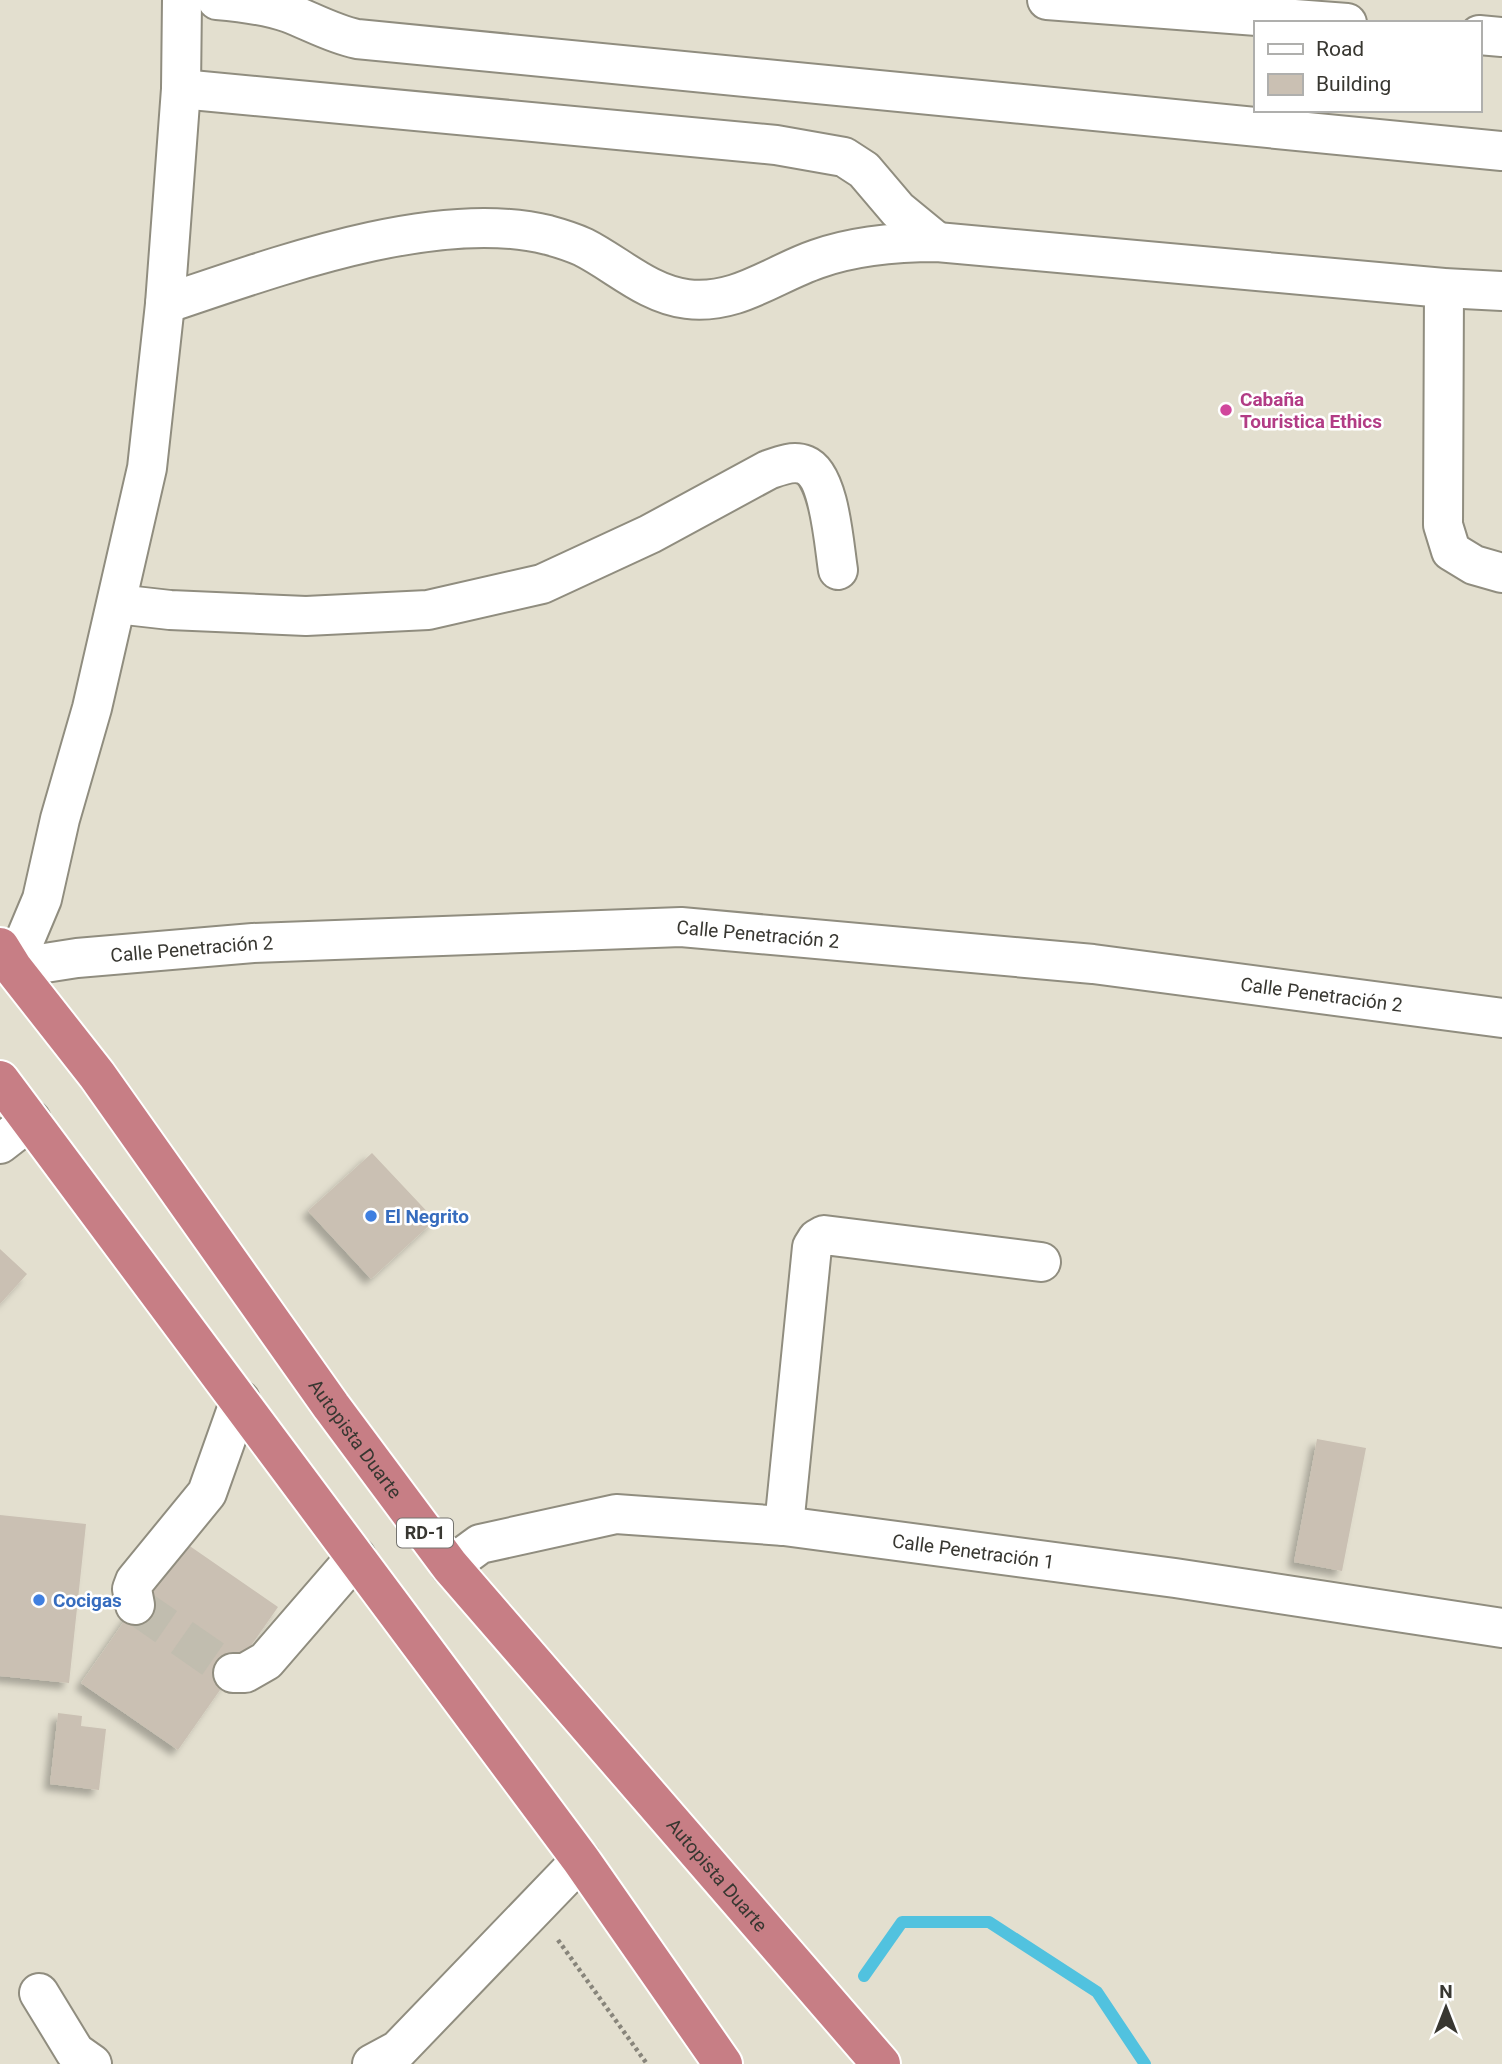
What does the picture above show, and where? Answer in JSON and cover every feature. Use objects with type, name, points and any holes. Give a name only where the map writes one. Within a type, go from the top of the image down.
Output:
[{"type":"highway","name":"Autopista Duarte","points":[[6,958],[97,1075],[331,1406],[450,1566],[881,2064]]},
{"type":"highway","points":[[0,1080],[581,1860],[723,2064]]},
{"type":"street","points":[[6,958],[42,899],[60,819],[92,708],[147,468],[165,304],[181,89],[181,0]]},
{"type":"street","points":[[217,0],[247,2],[290,13],[322,29],[357,39],[1502,151]]},
{"type":"street","points":[[1047,0],[1321,21]]},
{"type":"street","points":[[1481,35],[1502,37]]},
{"type":"street","points":[[181,89],[763,144],[825,153],[844,157],[864,170],[898,210],[937,242]]},
{"type":"street","points":[[165,304],[312,257],[396,237],[470,226],[514,228],[582,246],[660,292],[687,299],[717,298],[758,287],[816,259],[862,247],[897,242],[937,242],[1502,291]]},
{"type":"street","points":[[1444,288],[1443,525],[1451,551],[1474,565],[1502,573]]},
{"type":"street","points":[[117,604],[170,610],[306,616],[428,610],[541,584],[649,534],[768,470],[789,463],[804,464],[816,473],[824,488],[838,570]]},
{"type":"street","name":"Calle Penetración 2","points":[[6,958],[77,958],[253,943],[681,927],[1093,964],[1502,1018]]},
{"type":"street","points":[[0,1144],[31,1120]]},
{"type":"street","points":[[784,1525],[812,1247],[817,1239],[824,1235],[1041,1262]]},
{"type":"street","points":[[135,1605],[132,1589],[135,1581],[208,1493],[240,1400]]},
{"type":"street","name":"Calle Penetración 1","points":[[450,1566],[480,1544],[616,1514],[784,1525],[1175,1578],[1502,1628]]},
{"type":"street","points":[[233,1673],[245,1673],[266,1661],[356,1558]]},
{"type":"street","points":[[372,2064],[398,2050],[581,1860]]},
{"type":"street","points":[[39,1993],[75,2052],[92,2064]]},
{"type":"path","points":[[535,1908],[647,2064]]},
{"type":"building","name":"El Negrito","points":[[372,1153],[435,1220],[371,1279],[308,1211]]},
{"type":"building","points":[[0,1249],[27,1274],[0,1304]]},
{"type":"building","points":[[1317,1439],[1366,1448],[1342,1571],[1294,1562]]},
{"type":"building","name":"Cocigas","points":[[0,1515],[86,1524],[69,1683],[0,1676]]},
{"type":"building","name":"Cocigas","points":[[181,1540],[278,1607],[178,1750],[81,1683]]},
{"type":"building","points":[[58,1713],[82,1716],[81,1726],[106,1729],[99,1790],[50,1784]]},
{"type":"waterway","points":[[864,1976],[902,1922],[989,1922],[1097,1992],[1145,2064]]},
{"type":"tunnel","points":[[135,1605],[233,1673]]},
{"type":"place","name":"Cabaña Touristica Ethics","points":[[1226,410]]},
{"type":"place","name":"El Negrito","points":[[371,1216]]},
{"type":"place","name":"Cocigas","points":[[39,1600]]}]
